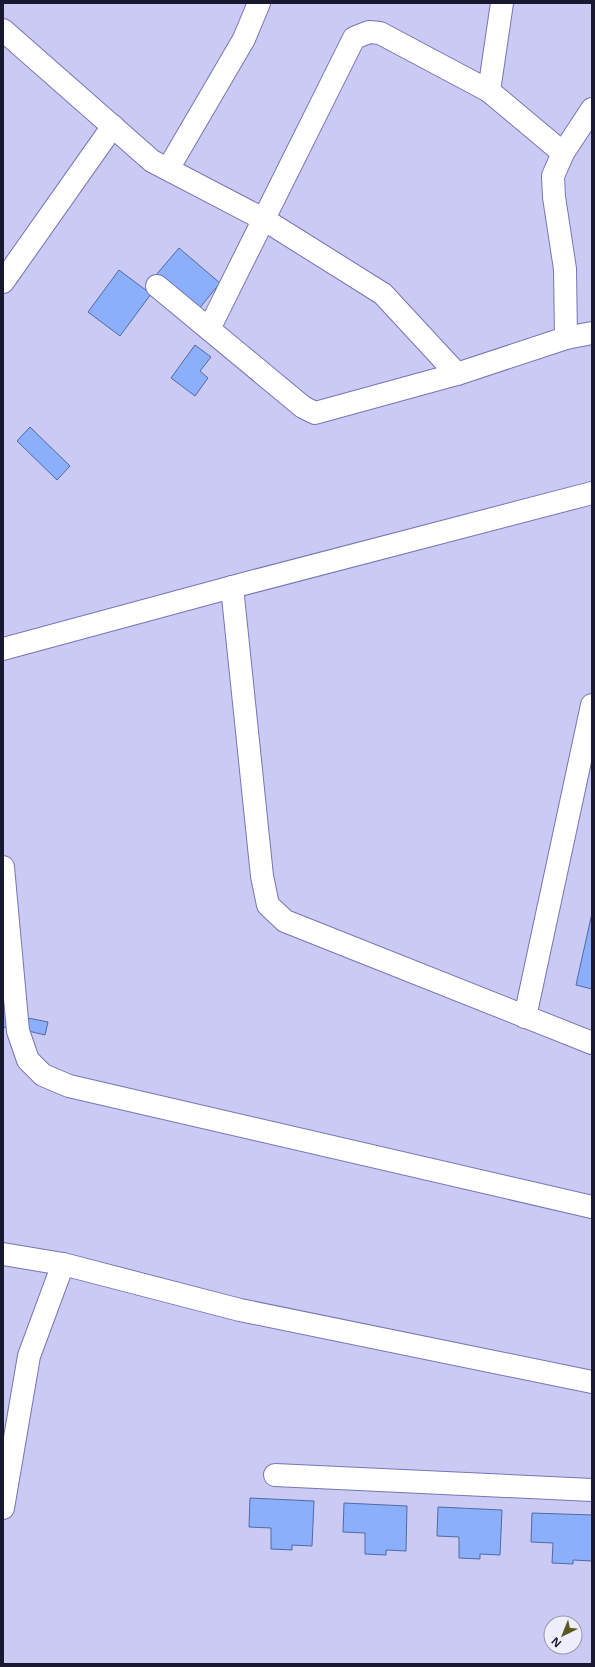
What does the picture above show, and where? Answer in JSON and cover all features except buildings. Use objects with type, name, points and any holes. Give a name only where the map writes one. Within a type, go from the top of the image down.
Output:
[{"type":"street","points":[[168,169],[244,39],[259,3]]},
{"type":"street","points":[[489,91],[502,3]]},
{"type":"street","points":[[3,30],[152,161],[265,220],[383,294],[458,374]]},
{"type":"street","points":[[209,329],[265,220],[354,38],[369,32],[380,33],[489,91],[563,153]]},
{"type":"street","points":[[566,338],[565,269],[554,196],[553,176],[563,153],[592,110]]},
{"type":"street","points":[[3,282],[113,126]]},
{"type":"street","points":[[157,286],[303,407],[315,413],[458,374],[566,338],[592,334]]},
{"type":"street","points":[[3,648],[592,493]]},
{"type":"street","points":[[232,587],[262,876],[268,905],[285,921],[592,1043]]},
{"type":"street","points":[[524,1017],[592,706]]},
{"type":"street","points":[[3,867],[18,1031],[28,1060],[43,1075],[69,1086],[592,1207]]},
{"type":"street","points":[[3,1254],[64,1264],[240,1310],[592,1382]]},
{"type":"street","points":[[3,1508],[29,1356],[64,1264]]},
{"type":"street","points":[[275,1475],[592,1490]]}]
